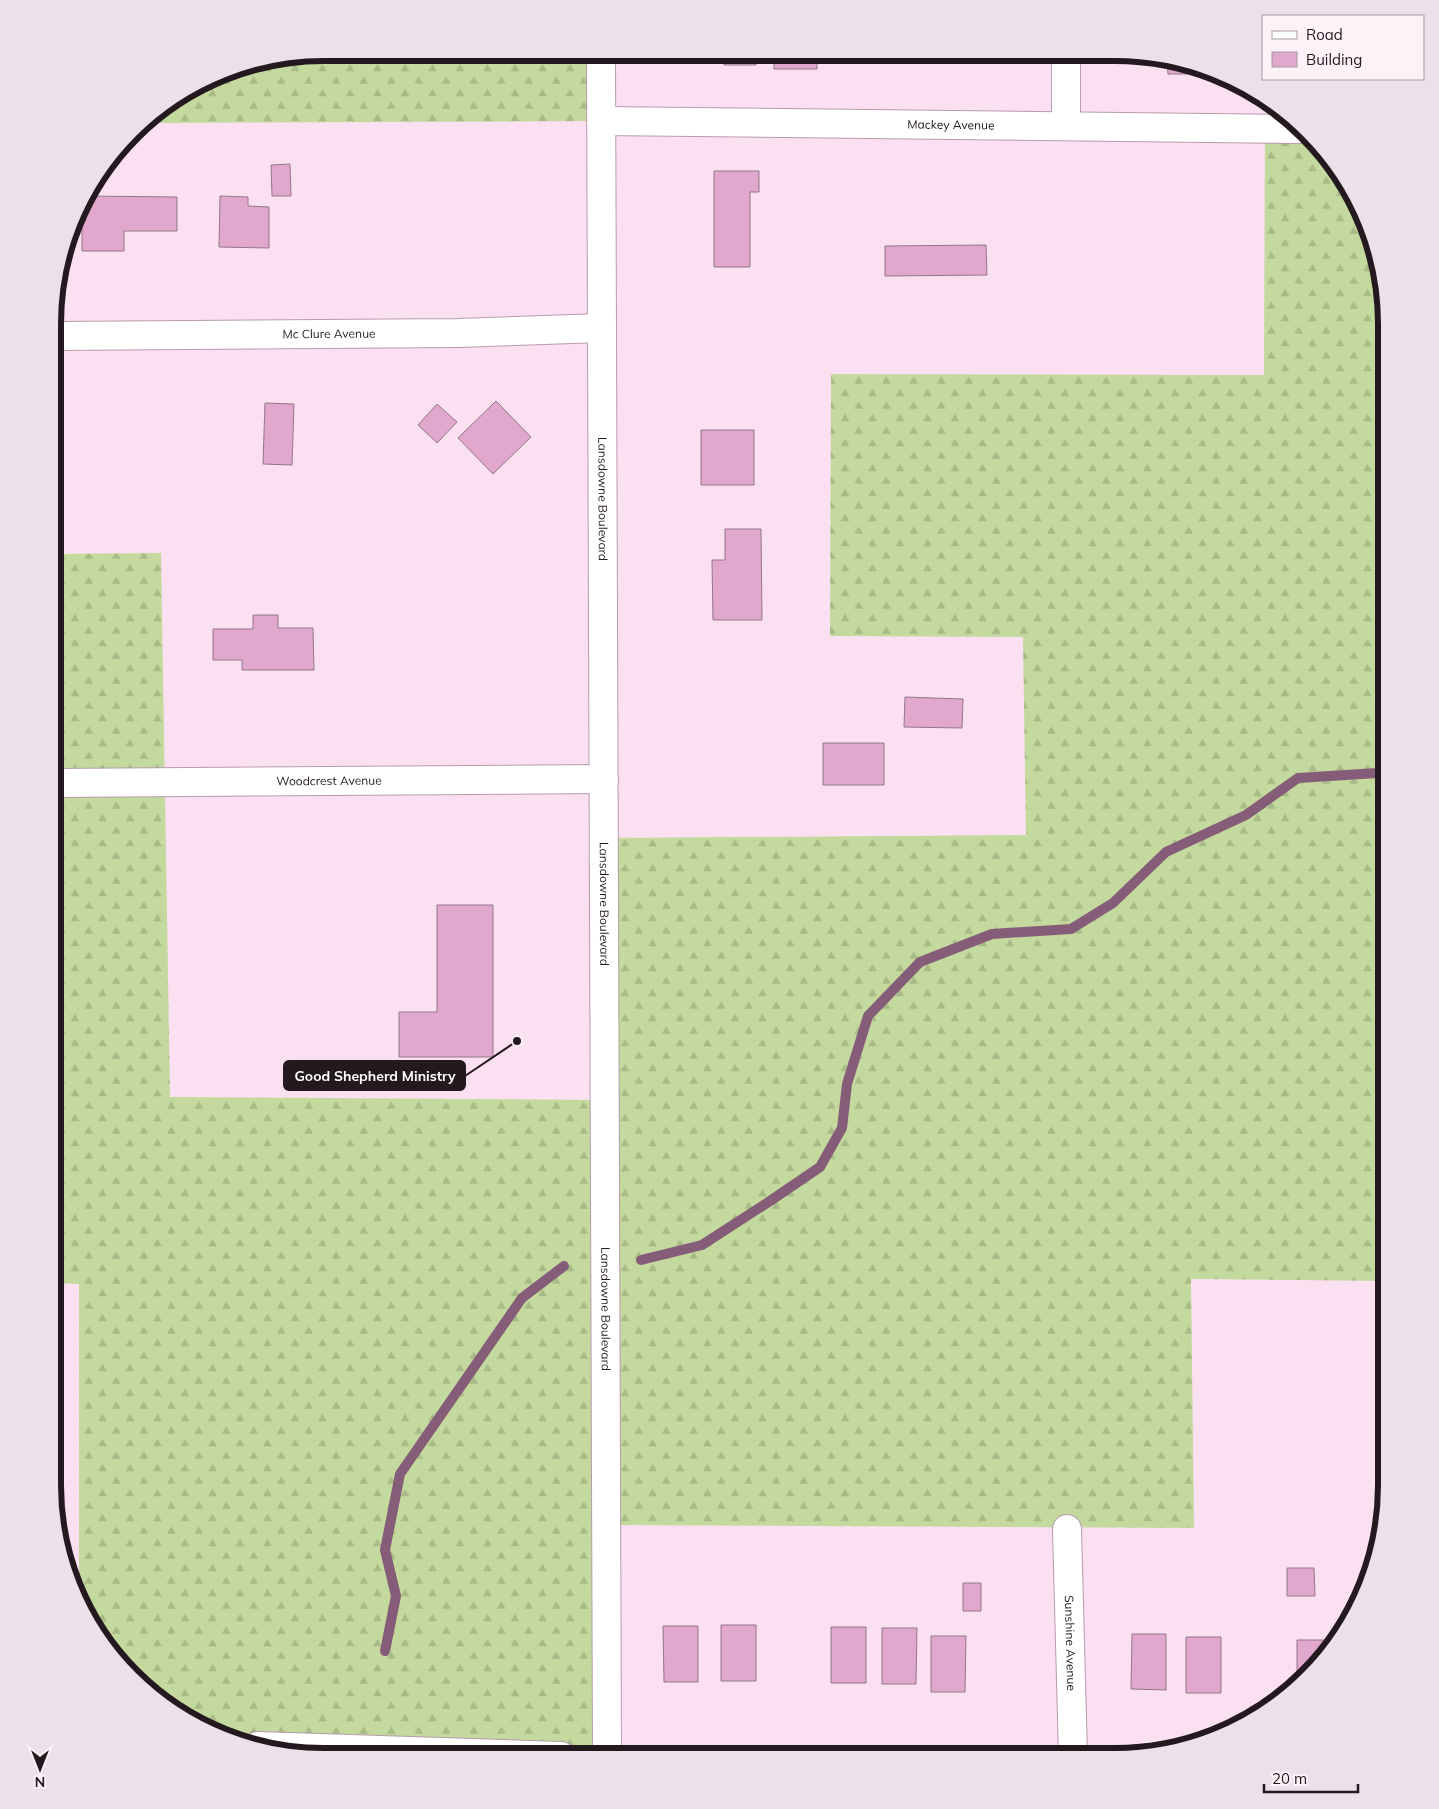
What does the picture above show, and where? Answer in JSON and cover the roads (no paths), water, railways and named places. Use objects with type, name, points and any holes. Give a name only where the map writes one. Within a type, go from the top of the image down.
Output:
[{"type":"street","name":"Lansdowne Boulevard","points":[[601,61],[608,1748]]},
{"type":"street","points":[[1066,61],[1066,126]]},
{"type":"street","name":"Mackey Avenue","points":[[601,121],[1290,129]]},
{"type":"street","name":"Mc Clure Avenue","points":[[61,336],[458,333],[602,328]]},
{"type":"street","name":"Woodcrest Avenue","points":[[61,783],[604,779]]},
{"type":"street","name":"Sunshine Avenue","points":[[1067,1529],[1073,1748]]},
{"type":"waterway","points":[[641,1260],[702,1245],[820,1167],[842,1128],[847,1084],[868,1016],[920,962],[992,934],[1071,929],[1113,903],[1166,852],[1246,815],[1298,778],[1378,773]]},
{"type":"waterway","points":[[385,1651],[396,1596],[385,1550],[400,1474],[522,1298],[564,1266]]},
{"type":"place","name":"Good Shepherd Ministry","points":[[517,1041]]}]
